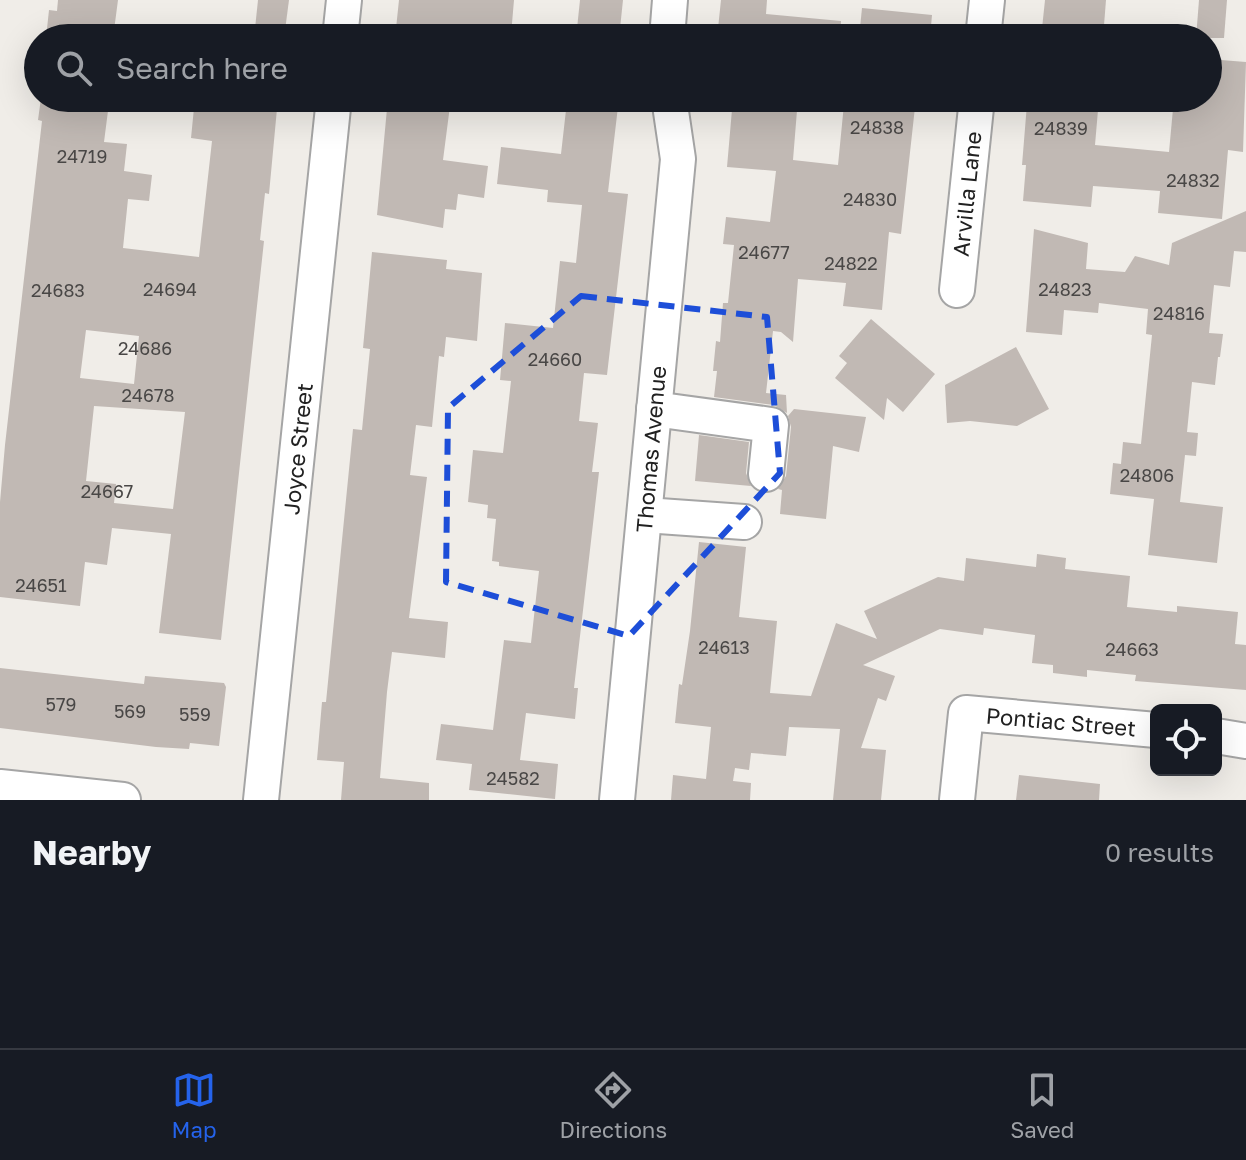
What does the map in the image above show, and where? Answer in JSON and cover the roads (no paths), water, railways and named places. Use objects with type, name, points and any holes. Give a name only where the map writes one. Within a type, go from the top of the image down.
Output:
[{"type":"street","points":[[341,24],[344,0]]},
{"type":"street","points":[[668,24],[670,0]]},
{"type":"street","points":[[984,24],[987,0]]},
{"type":"street","name":"Joyce Street","points":[[261,800],[333,112]]},
{"type":"street","name":"Thomas Avenue","points":[[617,800],[678,159],[671,112]]},
{"type":"street","name":"Arvilla Lane","points":[[957,290],[976,112]]},
{"type":"street","points":[[654,409],[771,425],[766,474]]},
{"type":"street","points":[[645,515],[744,522]]},
{"type":"street","name":"Pontiac Street","points":[[957,800],[966,713],[1150,729]]},
{"type":"street","points":[[1222,737],[1246,741]]},
{"type":"street","points":[[0,787],[123,800]]}]
